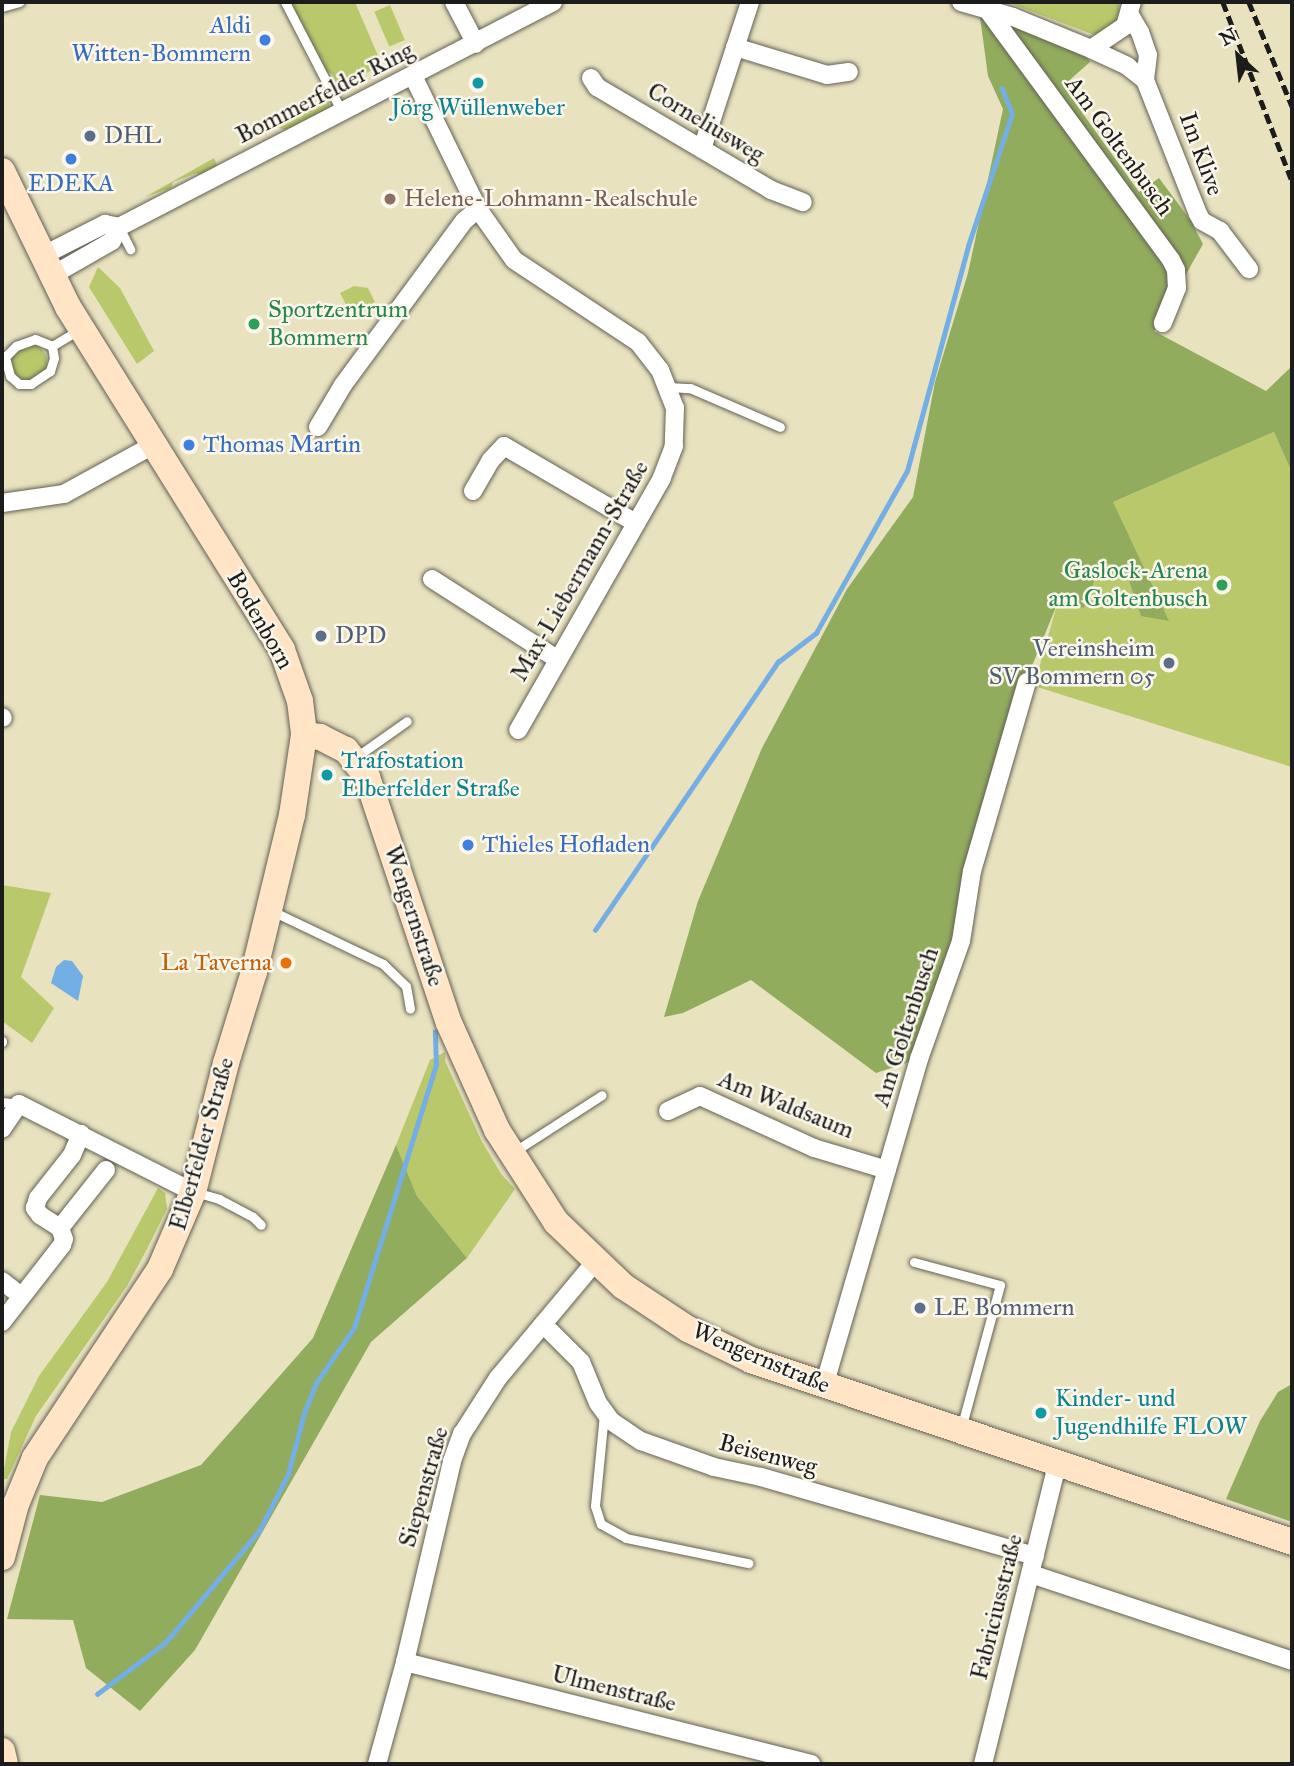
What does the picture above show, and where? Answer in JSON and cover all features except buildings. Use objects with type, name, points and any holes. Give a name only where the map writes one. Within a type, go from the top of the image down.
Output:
[{"type":"main road","name":"Bodenborn","points":[[2,170],[46,266],[81,328],[282,650],[298,692],[304,735]]},
{"type":"main road","name":"Wengernstraße","points":[[304,735],[334,742],[354,758],[373,791],[449,1023],[510,1154],[556,1222],[595,1262],[650,1306],[688,1329],[751,1360],[1292,1542]]},
{"type":"main road","name":"Elberfelder Straße","points":[[2,1557],[16,1504],[35,1458],[160,1269],[193,1192],[269,909],[294,804],[304,735]]},
{"type":"main road","points":[[2,1751],[5,1764]]},
{"type":"street","points":[[454,2],[476,44]]},
{"type":"street","name":"Bommerfelder Ring","points":[[46,266],[105,224],[119,227],[476,44],[552,2]]},
{"type":"street","points":[[702,149],[750,2]]},
{"type":"street","points":[[961,2],[986,8],[1091,48],[1127,66],[1145,80]]},
{"type":"street","name":"Am Goltenbusch","points":[[986,8],[1171,260],[1176,270],[1177,288],[1163,323]]},
{"type":"street","name":"Im Klive","points":[[1091,48],[1119,32],[1131,8]]},
{"type":"street","name":"Im Klive","points":[[1131,8],[1148,55],[1145,80],[1198,214],[1220,231],[1249,269]]},
{"type":"street","points":[[735,47],[827,75],[849,72]]},
{"type":"street","name":"Max-Liebermann-Straße","points":[[413,76],[478,209],[525,270],[638,342],[668,387],[676,418],[674,446],[663,478],[518,730]]},
{"type":"street","name":"Corneliusweg","points":[[591,78],[597,88],[771,190],[803,202]]},
{"type":"street","points":[[318,427],[343,385],[439,254],[464,221],[478,209]]},
{"type":"street","points":[[2,503],[64,494],[153,445]]},
{"type":"street","points":[[473,491],[491,460],[504,446],[636,523]]},
{"type":"street","points":[[432,579],[557,659]]},
{"type":"street","name":"Am Goltenbusch","points":[[824,1386],[940,995],[961,941],[972,871],[1027,682]]},
{"type":"street","name":"Am Waldsaum","points":[[668,1111],[700,1096],[744,1119],[814,1147],[887,1170]]},
{"type":"street","points":[[2,1129],[10,1103],[81,1134],[193,1192]]},
{"type":"street","points":[[2,1322],[62,1245],[64,1239],[60,1228],[40,1215],[35,1208],[38,1198],[72,1154],[81,1134]]},
{"type":"street","points":[[60,1228],[106,1170]]},
{"type":"street","name":"Siepenstraße","points":[[377,1764],[405,1662],[457,1446],[481,1402],[595,1262]]},
{"type":"street","points":[[2,1281],[21,1297]]},
{"type":"street","name":"Beisenweg","points":[[542,1324],[580,1362],[604,1412],[619,1429],[665,1451],[1033,1565],[1292,1661]]},
{"type":"street","name":"Fabriciusstraße","points":[[983,1764],[1058,1462]]},
{"type":"street","name":"Ulmenstraße","points":[[405,1662],[811,1764]]},
{"type":"lane","points":[[2,7],[19,2]]},
{"type":"lane","points":[[285,2],[342,112]]},
{"type":"lane","points":[[119,227],[130,248]]},
{"type":"lane","points":[[52,346],[81,328]]},
{"type":"lane","points":[[36,339],[52,346],[54,358],[50,371],[41,379],[31,384],[19,384],[10,376],[5,357],[10,349],[36,339]]},
{"type":"lane","points":[[668,387],[690,388],[780,427]]},
{"type":"lane","points":[[354,758],[407,721]]},
{"type":"lane","points":[[269,909],[383,964],[406,986],[410,1009]]},
{"type":"lane","points":[[510,1154],[602,1095]]},
{"type":"lane","points":[[193,1192],[219,1199],[253,1217],[261,1225]]},
{"type":"lane","points":[[914,1262],[1000,1285],[960,1431]]},
{"type":"lane","points":[[604,1412],[595,1506],[601,1524],[626,1538],[748,1563]]},
{"type":"green space","points":[[288,2],[355,2],[382,65],[339,87],[332,74],[324,71]]},
{"type":"green space","points":[[1007,2],[1119,2],[1120,17],[1110,31],[1100,37]]},
{"type":"green space","points":[[390,5],[405,40],[389,47],[374,12]]},
{"type":"green space","points":[[980,17],[1047,36],[1086,56],[1090,62],[1063,86],[1139,192],[1159,178],[1191,221],[1203,244],[1154,331],[1266,391],[1292,366],[1292,473],[1274,432],[1113,502],[1169,621],[1141,616],[1125,569],[1102,562],[1084,608],[1058,602],[1008,725],[957,930],[918,1059],[876,1073],[751,980],[683,1013],[664,1017],[698,901],[762,748],[847,589],[913,497],[935,382],[968,273],[1003,109],[988,76]]},
{"type":"green space","points":[[328,98],[330,111],[290,131],[275,127]]},
{"type":"green space","points":[[214,158],[217,165],[215,170],[203,177],[197,173],[173,182],[171,188],[145,197]]},
{"type":"green space","points":[[98,267],[120,288],[154,351],[137,364],[89,287]]},
{"type":"green space","points":[[354,286],[368,288],[375,302],[351,314],[340,293]]},
{"type":"green space","points":[[29,344],[42,349],[47,362],[42,375],[29,380],[16,375],[11,362],[16,349]]},
{"type":"green space","name":"Gaslock-Arena am Goltenbusch","points":[[1274,432],[1292,473],[1292,767],[1034,686],[1058,601],[1084,608],[1102,562],[1125,569],[1142,616],[1113,502]]},
{"type":"green space","points":[[2,885],[51,893],[21,977],[54,1008],[32,1043],[2,1021]]},
{"type":"green space","points":[[445,1052],[445,1061],[482,1142],[502,1175],[515,1189],[467,1258],[417,1196],[396,1145],[430,1060]]},
{"type":"green space","points":[[396,1145],[417,1196],[467,1258],[371,1342],[195,1650],[140,1711],[86,1668],[73,1620],[7,1619],[40,1495],[102,1502],[201,1465],[313,1338]]},
{"type":"green space","points":[[158,1188],[165,1193],[167,1209],[146,1251],[127,1286],[36,1416],[7,1479],[2,1479],[11,1432],[39,1376],[107,1282]]},
{"type":"green space","points":[[1292,1384],[1292,1522],[1226,1499],[1260,1421],[1278,1392]]},
{"type":"water","points":[[64,960],[72,961],[83,976],[78,1001],[51,983],[56,967]]},
{"type":"waterway","points":[[595,930],[778,662],[816,633],[907,471],[968,246],[1012,114],[1002,89]]},
{"type":"waterway","points":[[97,1694],[165,1643],[259,1531],[288,1474],[304,1413],[316,1383],[354,1328],[436,1065],[435,1032]]},
{"type":"railway","points":[[1223,2],[1292,181]]},
{"type":"railway","points":[[1249,2],[1292,106]]},
{"type":"place","name":"Aldi Witten-Bommern","points":[[265,40]]},
{"type":"place","name":"Jörg Wüllenweber","points":[[478,83]]},
{"type":"place","name":"DHL","points":[[90,136]]},
{"type":"place","name":"EDEKA","points":[[71,159]]},
{"type":"place","name":"Helene-Lohmann-Realschule","points":[[390,199]]},
{"type":"place","name":"Sportzentrum Bommern","points":[[254,324]]},
{"type":"place","name":"Thomas Martin","points":[[189,445]]},
{"type":"place","name":"Gaslock-Arena am Goltenbusch","points":[[1222,585]]},
{"type":"place","name":"DPD","points":[[321,636]]},
{"type":"place","name":"Vereinsheim SV Bommern 05","points":[[1169,663]]},
{"type":"place","name":"Trafostation Elberfelder Straße","points":[[327,775]]},
{"type":"place","name":"Thieles Hofladen","points":[[468,845]]},
{"type":"place","name":"La Taverna","points":[[286,963]]},
{"type":"place","name":"LE Bommern","points":[[920,1308]]},
{"type":"place","name":"Kinder- und Jugendhilfe FLOW","points":[[1041,1413]]}]
